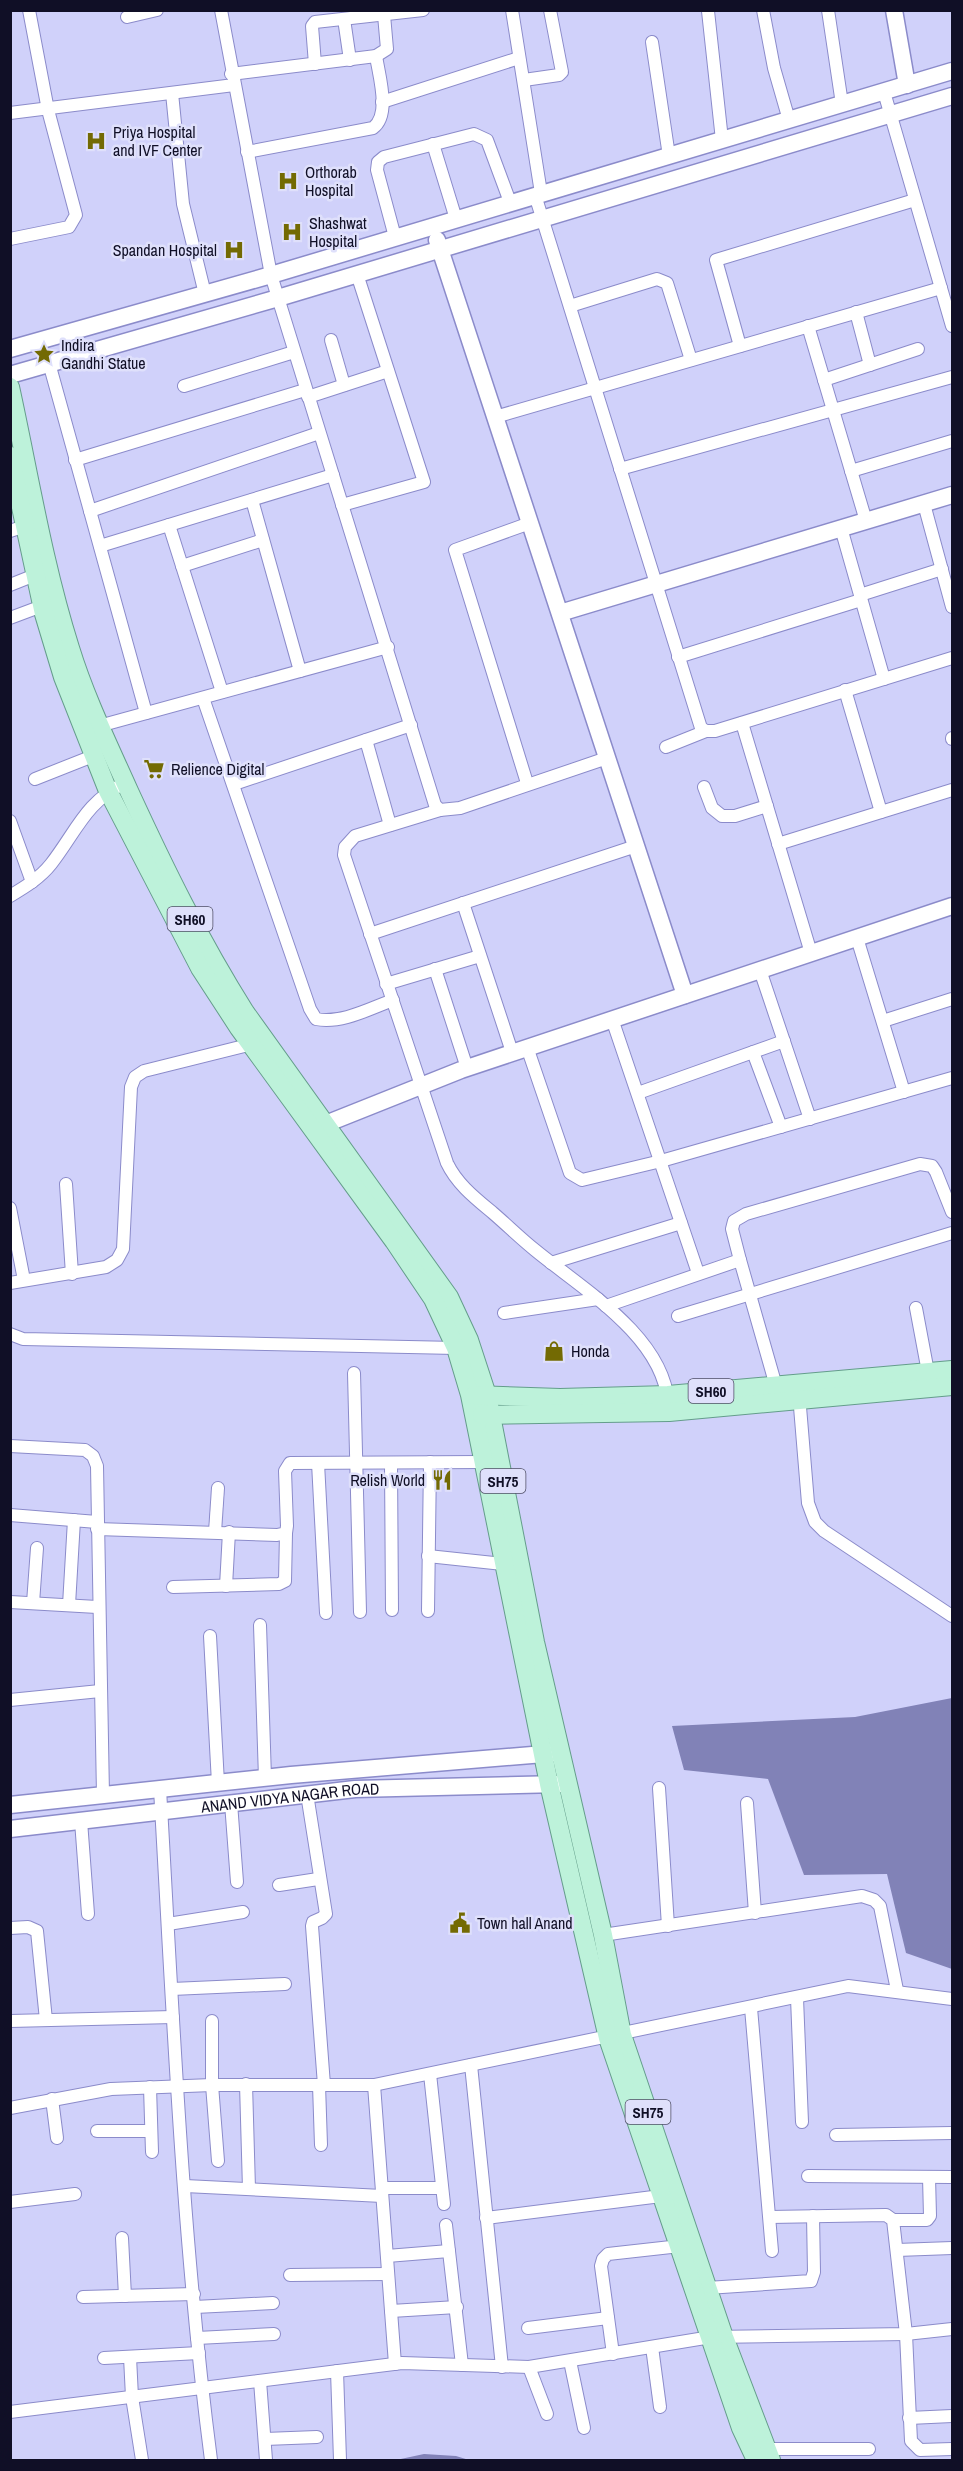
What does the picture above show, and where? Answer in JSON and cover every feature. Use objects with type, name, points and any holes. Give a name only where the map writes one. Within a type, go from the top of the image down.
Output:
[{"type":"main road","name":"SH60","points":[[10,387],[49,571],[70,649],[99,726],[170,880],[259,1043]]},
{"type":"main road","name":"SH60","points":[[10,456],[18,528],[35,575],[63,677],[108,791],[200,968],[449,1297],[469,1340],[478,1395]]},
{"type":"main road","name":"SH60","points":[[320,1126],[433,1299],[478,1395]]},
{"type":"main road","name":"SH60","points":[[799,1393],[952,1370]]},
{"type":"main road","name":"SH60","points":[[482,1415],[778,1394],[952,1386]]},
{"type":"main road","name":"SH60","points":[[478,1395],[669,1403]]},
{"type":"main road","name":"SH75","points":[[478,1395],[563,1753],[603,1935],[615,2036],[707,2288],[717,2337],[741,2428],[764,2457]]},
{"type":"main road","name":"SH75","points":[[482,1415],[482,1462],[549,1784],[615,2036],[661,2196],[717,2337]]},
{"type":"street","points":[[10,239],[69,227],[75,220],[48,110],[29,10]]},
{"type":"street","points":[[127,16],[157,10]]},
{"type":"street","points":[[221,10],[232,80],[271,275],[388,647],[432,797],[440,810]]},
{"type":"street","points":[[315,64],[312,26],[315,22],[423,10]]},
{"type":"street","points":[[512,10],[524,80],[542,218],[697,721],[706,731]]},
{"type":"street","points":[[524,80],[559,75],[562,72],[550,10]]},
{"type":"street","points":[[763,10],[774,68],[789,120]]},
{"type":"street","points":[[828,10],[842,104]]},
{"type":"street","points":[[894,10],[907,85]]},
{"type":"street","points":[[708,11],[722,140]]},
{"type":"street","points":[[10,113],[172,93],[315,64],[376,56],[387,49],[384,15]]},
{"type":"street","points":[[344,19],[350,60]]},
{"type":"street","points":[[652,42],[669,156]]},
{"type":"street","points":[[247,152],[373,128],[379,123],[382,102],[376,56]]},
{"type":"street","points":[[382,102],[519,58]]},
{"type":"street","points":[[10,349],[271,275],[952,71]]},
{"type":"street","points":[[884,92],[952,326]]},
{"type":"street","points":[[172,93],[183,204],[205,294]]},
{"type":"street","points":[[10,375],[278,298],[952,96]]},
{"type":"street","points":[[395,237],[377,170],[378,162],[384,157],[474,134],[483,136],[487,140],[510,202]]},
{"type":"street","points":[[433,144],[456,219]]},
{"type":"street","points":[[740,346],[716,261],[915,201]]},
{"type":"street","points":[[432,226],[685,995]]},
{"type":"street","points":[[342,505],[424,482],[357,274]]},
{"type":"street","points":[[570,306],[657,279],[663,280],[667,283],[691,360]]},
{"type":"street","points":[[495,417],[941,288]]},
{"type":"street","points":[[856,312],[870,365]]},
{"type":"street","points":[[808,326],[866,521]]},
{"type":"street","points":[[331,340],[344,385]]},
{"type":"street","points":[[824,380],[918,349]]},
{"type":"street","points":[[184,386],[294,352]]},
{"type":"street","points":[[49,363],[146,713]]},
{"type":"street","points":[[75,460],[388,371]]},
{"type":"street","points":[[620,469],[952,377]]},
{"type":"street","points":[[90,511],[319,433]]},
{"type":"street","points":[[851,471],[952,441]]},
{"type":"street","points":[[100,546],[333,475]]},
{"type":"street","points":[[560,613],[952,495]]},
{"type":"street","points":[[252,500],[300,671]]},
{"type":"street","points":[[924,504],[946,573],[952,607]]},
{"type":"street","points":[[527,783],[455,550],[530,523]]},
{"type":"street","points":[[169,525],[222,692]]},
{"type":"street","points":[[841,528],[884,679]]},
{"type":"street","points":[[182,566],[263,540]]},
{"type":"street","points":[[678,657],[946,573]]},
{"type":"street","points":[[10,585],[35,575]]},
{"type":"street","points":[[10,618],[42,606]]},
{"type":"street","points":[[99,726],[388,647]]},
{"type":"street","points":[[666,747],[706,731],[742,723],[952,658]]},
{"type":"street","points":[[845,690],[881,812]]},
{"type":"street","points":[[203,698],[310,1009],[316,1019],[326,1021],[340,1019],[393,1000]]},
{"type":"street","points":[[742,723],[811,953]]},
{"type":"street","points":[[234,784],[411,725]]},
{"type":"street","points":[[366,740],[390,825]]},
{"type":"street","points":[[35,779],[93,756]]},
{"type":"street","points":[[607,758],[527,783],[460,808],[440,810],[355,836],[345,847],[346,862],[447,1163],[458,1182],[551,1263],[602,1303],[652,1356],[669,1403]]},
{"type":"street","points":[[10,896],[32,882],[50,865],[92,804],[108,791],[125,783]]},
{"type":"street","points":[[704,787],[712,808],[722,816],[735,816],[767,806]]},
{"type":"street","points":[[778,844],[952,790]]},
{"type":"street","points":[[10,821],[32,882]]},
{"type":"street","points":[[370,934],[636,846]]},
{"type":"street","points":[[463,903],[480,956],[574,1178],[593,1179],[952,1078]]},
{"type":"street","points":[[320,1126],[420,1084],[519,1049],[952,906]]},
{"type":"street","points":[[857,938],[904,1092]]},
{"type":"street","points":[[386,984],[480,956]]},
{"type":"street","points":[[435,969],[467,1068]]},
{"type":"street","points":[[760,970],[810,1119]]},
{"type":"street","points":[[883,1021],[952,999]]},
{"type":"street","points":[[612,1019],[698,1273]]},
{"type":"street","points":[[638,1093],[784,1041]]},
{"type":"street","points":[[10,1283],[106,1267],[117,1260],[123,1249],[131,1087],[135,1077],[144,1071],[259,1043]]},
{"type":"street","points":[[753,1052],[782,1127]]},
{"type":"street","points":[[778,1394],[732,1229],[738,1217],[920,1164],[932,1166],[936,1172],[952,1212]]},
{"type":"street","points":[[66,1184],[72,1274]]},
{"type":"street","points":[[10,1209],[24,1280]]},
{"type":"street","points":[[551,1263],[681,1223]]},
{"type":"street","points":[[678,1316],[952,1233]]},
{"type":"street","points":[[504,1313],[602,1303],[740,1260]]},
{"type":"street","points":[[916,1308],[928,1372]]},
{"type":"street","points":[[10,1334],[23,1339],[456,1348]]},
{"type":"street","points":[[354,1373],[360,1612]]},
{"type":"street","points":[[799,1393],[808,1503],[815,1522],[824,1531],[952,1617]]},
{"type":"street","points":[[10,1446],[75,1449],[93,1456],[97,1466],[97,1607],[103,1795]]},
{"type":"street","points":[[428,1611],[430,1462]]},
{"type":"street","points":[[173,1587],[279,1584],[285,1581],[286,1466],[290,1463],[482,1462]]},
{"type":"street","points":[[318,1463],[326,1613]]},
{"type":"street","points":[[391,1463],[392,1610]]},
{"type":"street","points":[[215,1532],[218,1488]]},
{"type":"street","points":[[10,1515],[74,1520],[97,1526],[277,1535],[286,1533]]},
{"type":"street","points":[[69,1605],[74,1520]]},
{"type":"street","points":[[226,1586],[229,1532]]},
{"type":"street","points":[[33,1603],[37,1548]]},
{"type":"street","points":[[428,1556],[503,1564]]},
{"type":"street","points":[[10,1602],[97,1607]]},
{"type":"street","points":[[260,1625],[265,1778]]},
{"type":"street","points":[[210,1636],[218,1783]]},
{"type":"street","points":[[10,1701],[100,1691]]},
{"type":"street","name":"ANAND VIDYA NAGAR ROAD","points":[[10,1805],[265,1778],[563,1753]]},
{"type":"street","name":"ANAND VIDYA NAGAR ROAD","points":[[10,1828],[355,1789],[570,1784]]},
{"type":"street","points":[[658,1788],[668,1926]]},
{"type":"street","points":[[160,1789],[177,2086],[201,2388],[211,2460]]},
{"type":"street","points":[[307,1794],[318,1879],[326,1914],[313,1922],[312,1926],[321,2085],[321,2145]]},
{"type":"street","points":[[231,1803],[237,1882]]},
{"type":"street","points":[[747,1803],[756,1913]]},
{"type":"street","points":[[81,1821],[88,1914]]},
{"type":"street","points":[[279,1885],[318,1879]]},
{"type":"street","points":[[603,1935],[862,1896],[874,1900],[880,1906],[897,1990]]},
{"type":"street","points":[[168,1924],[243,1912]]},
{"type":"street","points":[[10,1928],[28,1927],[37,1931],[46,2020]]},
{"type":"street","points":[[172,1989],[285,1984]]},
{"type":"street","points":[[10,2108],[91,2091],[150,2087],[246,2084],[374,2085],[848,1986],[897,1990],[952,1999]]},
{"type":"street","points":[[797,1998],[802,2122]]},
{"type":"street","points":[[751,2008],[772,2251]]},
{"type":"street","points":[[10,2021],[173,2017]]},
{"type":"street","points":[[212,2021],[212,2085],[218,2161]]},
{"type":"street","points":[[471,2065],[502,2367]]},
{"type":"street","points":[[430,2074],[444,2204]]},
{"type":"street","points":[[246,2084],[249,2189]]},
{"type":"street","points":[[374,2085],[395,2364]]},
{"type":"street","points":[[150,2087],[152,2152]]},
{"type":"street","points":[[52,2099],[57,2138]]},
{"type":"street","points":[[97,2131],[151,2131]]},
{"type":"street","points":[[836,2135],[952,2133]]},
{"type":"street","points":[[808,2176],[952,2177]]},
{"type":"street","points":[[770,2217],[886,2215],[894,2220],[927,2220],[930,2216],[929,2177]]},
{"type":"street","points":[[185,2186],[382,2192],[442,2188]]},
{"type":"street","points":[[10,2202],[75,2194]]},
{"type":"street","points":[[486,2218],[661,2196]]},
{"type":"street","points":[[707,2288],[811,2281],[814,2272],[813,2216]]},
{"type":"street","points":[[894,2220],[906,2334],[909,2418],[914,2447],[926,2451],[952,2449]]},
{"type":"street","points":[[446,2225],[462,2365]]},
{"type":"street","points":[[122,2238],[125,2296]]},
{"type":"street","points":[[613,2354],[601,2266],[603,2259],[608,2254],[680,2246]]},
{"type":"street","points":[[897,2250],[952,2248]]},
{"type":"street","points":[[387,2256],[449,2251]]},
{"type":"street","points":[[290,2274],[388,2274]]},
{"type":"street","points":[[83,2297],[194,2294]]},
{"type":"street","points":[[195,2307],[273,2303]]},
{"type":"street","points":[[391,2311],[457,2307]]},
{"type":"street","points":[[528,2328],[608,2318]]},
{"type":"street","points":[[10,2412],[395,2364],[529,2367],[717,2337],[906,2334],[952,2329]]},
{"type":"street","points":[[198,2338],[274,2334]]},
{"type":"street","points":[[652,2347],[660,2407]]},
{"type":"street","points":[[104,2358],[199,2353]]},
{"type":"street","points":[[130,2357],[132,2397],[142,2460]]},
{"type":"street","points":[[570,2361],[584,2428]]},
{"type":"street","points":[[529,2367],[547,2414]]},
{"type":"street","points":[[337,2371],[340,2460]]},
{"type":"street","points":[[260,2381],[266,2460]]},
{"type":"street","points":[[909,2418],[952,2416]]},
{"type":"street","points":[[265,2439],[317,2437]]},
{"type":"street","points":[[764,2457],[870,2449]]},
{"type":"water","points":[[952,1698],[952,1969],[906,1953],[887,1874],[804,1875],[768,1779],[684,1770],[672,1726],[855,1717]]},
{"type":"water","points":[[424,2454],[456,2456],[469,2460],[396,2460]]},
{"type":"place","name":"Priya Hospital and IVF Center","points":[[96,141]]},
{"type":"place","name":"Orthorab Hospital","points":[[288,181]]},
{"type":"place","name":"Shashwat Hospital","points":[[292,232]]},
{"type":"place","name":"Spandan Hospital","points":[[234,250]]},
{"type":"place","name":"Indira Gandhi Statue","points":[[44,354]]},
{"type":"place","name":"Relience Digital","points":[[154,769]]},
{"type":"place","name":"Honda","points":[[554,1351]]},
{"type":"place","name":"Relish World","points":[[442,1480]]},
{"type":"place","name":"Town hall Anand","points":[[460,1923]]}]
